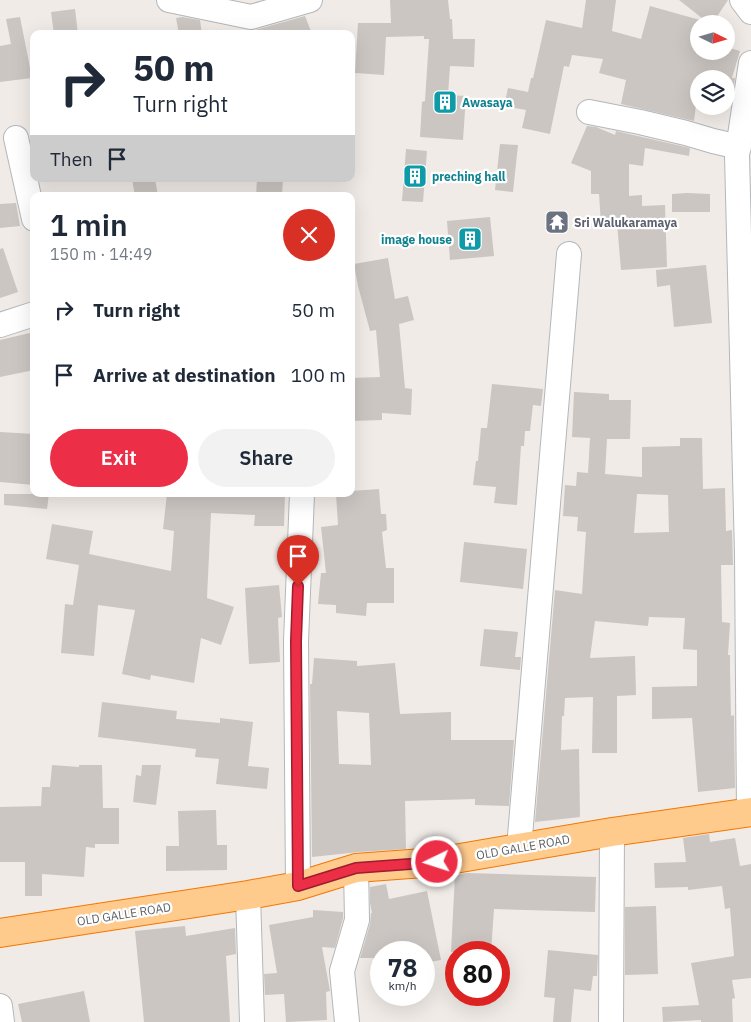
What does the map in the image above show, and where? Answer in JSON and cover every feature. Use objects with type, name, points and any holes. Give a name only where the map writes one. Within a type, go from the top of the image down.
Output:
[{"type":"highway","name":"OLD GALLE ROAD","points":[[0,933],[298,886],[356,868],[437,862],[612,832],[750,813]]},
{"type":"street","points":[[169,0],[251,17],[310,0]]},
{"type":"street","points":[[742,0],[751,12]]},
{"type":"street","points":[[750,813],[745,176],[738,155],[751,63]]},
{"type":"street","points":[[589,112],[668,128],[739,147]]},
{"type":"street","points":[[16,138],[30,202]]},
{"type":"street","points":[[519,848],[569,254]]},
{"type":"street","points":[[0,325],[30,315]]},
{"type":"street","points":[[298,886],[296,641],[302,497]]},
{"type":"street","points":[[611,1022],[612,832]]},
{"type":"street","points":[[347,1022],[342,971],[357,920],[356,868]]},
{"type":"street","points":[[248,895],[252,1022]]},
{"type":"street","points":[[0,1006],[2,1022]]},
{"type":"building","points":[[390,0],[448,0],[450,19],[452,19],[453,39],[475,39],[474,67],[450,66],[448,95],[466,96],[463,140],[420,137],[422,102],[425,101],[429,39],[424,39],[424,36],[386,37],[384,75],[355,73],[358,23],[391,23]]},
{"type":"building","points":[[586,0],[616,0],[612,31],[641,39],[650,6],[690,17],[690,60],[735,60],[735,50],[740,51],[734,70],[690,70],[690,115],[695,115],[694,121],[621,104],[626,80],[599,73],[603,59],[572,55],[569,67],[564,66],[550,134],[522,128],[526,110],[504,106],[508,88],[528,92],[546,20],[582,28]]},
{"type":"building","points":[[679,0],[728,0],[718,15],[698,15]]},
{"type":"building","points":[[75,9],[78,30],[53,30],[51,12]]},
{"type":"building","points":[[305,16],[310,30],[255,30]]},
{"type":"building","points":[[20,17],[30,68],[30,78],[0,82],[0,46],[11,44],[6,19]]},
{"type":"building","points":[[176,18],[200,20],[201,30],[178,30]]},
{"type":"building","points":[[587,126],[596,127],[615,135],[616,131],[690,148],[689,156],[645,148],[643,166],[629,164],[629,196],[642,195],[642,206],[665,205],[667,267],[621,270],[617,223],[601,224],[599,194],[591,194],[591,171],[571,163]]},
{"type":"building","points":[[500,144],[518,145],[513,192],[495,190]]},
{"type":"building","name":"preching hall","points":[[406,149],[427,151],[423,202],[402,201]]},
{"type":"building","points":[[133,182],[156,182],[157,192],[134,192]]},
{"type":"building","points":[[257,182],[283,182],[282,192],[256,192]]},
{"type":"building","points":[[672,194],[710,194],[710,212],[672,212]]},
{"type":"building","points":[[16,203],[20,226],[0,228],[0,204]]},
{"type":"building","name":"image house","points":[[490,217],[494,256],[450,260],[447,221]]},
{"type":"building","points":[[3,248],[18,292],[0,298],[0,249]]},
{"type":"building","points":[[388,258],[395,299],[408,296],[414,320],[399,324],[405,388],[412,389],[411,415],[382,413],[382,420],[355,421],[355,378],[380,377],[376,330],[370,331],[358,286],[355,264]]},
{"type":"building","points":[[706,265],[712,323],[674,327],[670,285],[657,287],[656,270]]},
{"type":"building","points":[[30,333],[30,371],[0,377],[0,340]]},
{"type":"building","points":[[492,384],[543,389],[541,406],[533,405],[530,431],[525,431],[524,446],[521,446],[517,505],[494,503],[496,487],[473,485],[476,461],[478,461],[481,428],[487,428]]},
{"type":"building","points":[[574,392],[609,394],[609,400],[631,400],[630,439],[607,439],[605,474],[642,477],[642,447],[680,446],[680,438],[702,438],[703,489],[725,488],[726,531],[732,530],[733,565],[721,565],[722,622],[730,623],[728,655],[730,655],[731,716],[734,715],[735,788],[698,792],[692,718],[652,719],[652,687],[697,686],[697,650],[683,649],[685,618],[649,617],[648,626],[595,621],[590,658],[635,656],[636,695],[617,696],[617,753],[592,753],[593,697],[565,698],[564,716],[562,716],[561,750],[579,749],[580,817],[535,822],[555,590],[582,594],[586,532],[577,531],[578,517],[563,516],[565,485],[576,486],[577,472],[588,473],[590,438],[572,437]],"holes":[[[637,494],[668,495],[669,532],[634,533]]]},
{"type":"building","points":[[0,432],[30,434],[30,485],[0,482]]},
{"type":"building","points":[[379,489],[381,514],[386,514],[387,530],[382,532],[386,568],[394,568],[394,603],[367,603],[366,616],[336,613],[336,605],[318,604],[321,573],[326,573],[321,527],[338,525],[336,497],[355,497],[355,491]]},
{"type":"building","points":[[4,494],[30,494],[30,497],[49,497],[47,509],[4,505]]},
{"type":"building","points":[[167,497],[285,497],[284,526],[254,526],[255,515],[211,513],[207,598],[234,607],[221,645],[201,638],[194,683],[151,675],[150,680],[122,674],[135,610],[98,605],[94,656],[61,653],[65,604],[73,605],[79,565],[46,559],[52,524],[93,531],[89,554],[171,571],[174,531],[163,529]]},
{"type":"building","points":[[464,542],[527,549],[523,589],[460,582]]},
{"type":"building","points":[[279,585],[282,617],[278,618],[280,662],[249,664],[245,588]]},
{"type":"building","points":[[484,629],[518,632],[515,657],[521,657],[520,670],[480,666]]},
{"type":"building","points":[[314,658],[357,661],[357,666],[395,663],[400,714],[451,712],[451,740],[514,740],[509,806],[475,805],[475,799],[405,801],[406,849],[312,857],[310,684],[312,684]],"holes":[[[337,711],[369,713],[371,765],[339,764]]]},
{"type":"building","points":[[102,702],[177,711],[176,719],[220,723],[220,718],[253,722],[248,766],[269,768],[267,789],[216,784],[219,759],[195,757],[196,749],[98,737]]},
{"type":"building","points":[[52,765],[79,767],[79,765],[102,765],[103,808],[119,808],[119,844],[95,844],[95,848],[86,847],[84,877],[42,874],[42,896],[25,896],[25,862],[0,862],[0,807],[41,806],[42,787],[50,787]]},
{"type":"building","points":[[142,765],[161,765],[156,805],[133,802],[136,775],[141,776]]},
{"type":"building","points":[[216,810],[217,845],[227,845],[227,870],[166,871],[166,846],[179,846],[178,811]]},
{"type":"building","points":[[709,834],[710,842],[735,838],[740,866],[751,864],[751,978],[732,980],[735,998],[732,999],[733,1022],[701,1022],[701,1020],[663,1022],[662,1007],[699,1005],[691,963],[734,956],[730,908],[725,909],[722,886],[688,890],[688,887],[655,888],[654,863],[686,862],[683,838]]},
{"type":"building","points":[[467,873],[596,877],[595,912],[494,909],[492,941],[452,941],[455,875]]},
{"type":"building","points":[[386,884],[389,899],[427,891],[441,960],[435,961],[435,941],[370,941],[370,958],[360,958],[372,913],[370,887]]},
{"type":"building","points":[[656,906],[658,974],[625,975],[625,907]]},
{"type":"building","points":[[313,910],[343,912],[335,948],[322,947],[330,991],[326,992],[327,1020],[286,1022],[284,994],[265,995],[264,974],[277,973],[269,925],[313,917]]},
{"type":"building","points":[[185,926],[186,936],[235,928],[236,954],[226,956],[230,1022],[144,1022],[135,931]]},
{"type":"building","points":[[548,950],[598,955],[597,976],[593,976],[591,991],[574,989],[571,1022],[553,1022],[555,998],[544,997]]},
{"type":"building","points":[[84,991],[90,1022],[22,1022],[18,1004]]},
{"type":"place","name":"Awasaya","points":[[445,102]]},
{"type":"place","name":"preching hall","points":[[415,176]]},
{"type":"place","name":"Sri Walukaramaya","points":[[557,222]]},
{"type":"place","name":"image house","points":[[470,239]]},
{"type":"route","points":[[298,586],[296,641],[298,886],[356,868],[437,862]]}]
